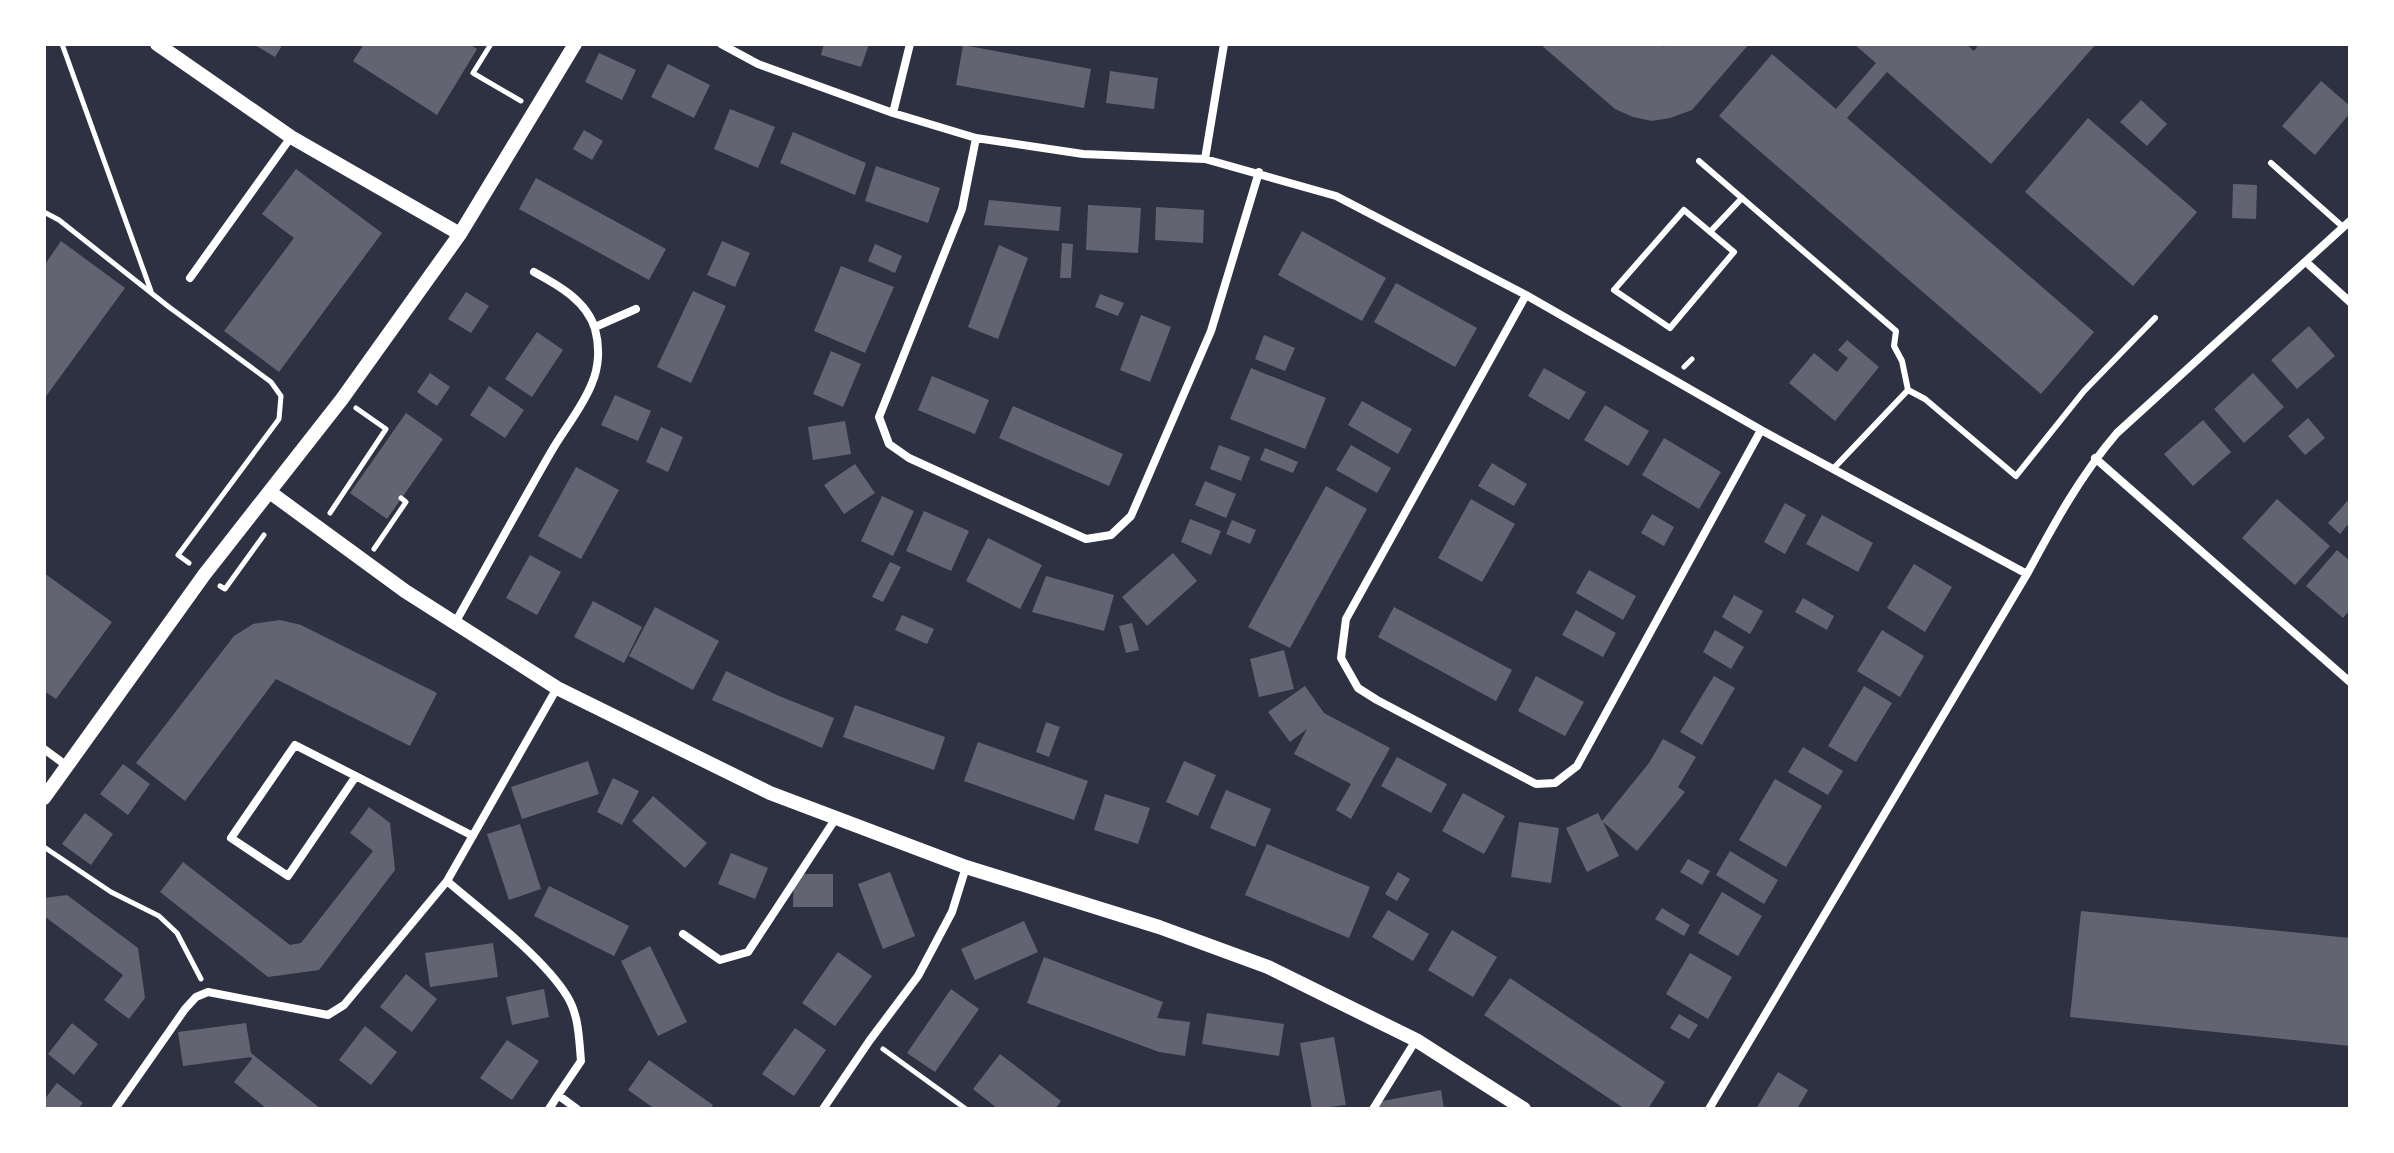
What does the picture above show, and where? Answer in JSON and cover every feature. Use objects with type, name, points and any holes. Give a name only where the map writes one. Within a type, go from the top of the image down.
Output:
[{"type":"street","points":[[157,44],[291,137],[460,234]]},
{"type":"street","points":[[44,798],[204,575],[342,399],[460,234],[575,44]]},
{"type":"street","points":[[721,44],[758,64],[893,113],[976,138],[1083,154],[1205,159],[1336,196],[1526,295],[1761,430],[2027,574]]},
{"type":"street","points":[[893,113],[910,44]]},
{"type":"street","points":[[1205,159],[1224,44]]},
{"type":"street","points":[[190,278],[291,137]]},
{"type":"street","points":[[976,138],[962,209],[879,417],[889,444],[909,458],[1086,539],[1111,535],[1131,516],[1211,331],[1259,172]]},
{"type":"street","points":[[1709,1109],[2027,574],[2066,502],[2095,458],[2117,433],[2347,224]]},
{"type":"street","points":[[2306,262],[2350,302]]},
{"type":"street","points":[[455,623],[592,385],[599,351],[595,327],[586,310],[573,297],[534,272]]},
{"type":"street","points":[[1526,295],[1346,619],[1341,658],[1358,688],[1377,700],[1536,784],[1555,783],[1577,766],[1761,430]]},
{"type":"street","points":[[595,327],[636,309]]},
{"type":"street","points":[[2095,458],[2350,682]]},
{"type":"street","points":[[271,493],[365,563],[557,688],[770,793],[966,867],[1159,927],[1268,967],[1416,1040],[1524,1109]]},
{"type":"street","points":[[115,1109],[196,997],[208,992],[328,1015],[344,1005],[447,881],[557,688]]},
{"type":"street","points":[[356,776],[288,876],[231,838],[295,745],[356,776],[473,836]]},
{"type":"street","points":[[44,749],[67,766]]},
{"type":"street","points":[[683,934],[720,960],[748,952],[836,818]]},
{"type":"street","points":[[823,1109],[918,976],[952,912],[966,867]]},
{"type":"street","points":[[447,881],[549,973],[567,996],[576,1019],[581,1061],[549,1109]]},
{"type":"street","points":[[1373,1109],[1416,1040]]},
{"type":"street","points":[[558,1095],[577,1109]]},
{"type":"lane","points":[[1699,161],[1896,331],[1894,346],[1902,361],[1908,390]]},
{"type":"lane","points":[[2271,163],[2347,224]]},
{"type":"lane","points":[[1710,232],[1742,198]]},
{"type":"lane","points":[[1684,210],[1710,232],[1734,252],[1670,328],[1614,290],[1684,210]]},
{"type":"lane","points":[[1908,390],[1925,399],[2016,476],[2084,391],[2155,318]]},
{"type":"lane","points":[[1833,469],[1908,390]]},
{"type":"path","points":[[62,44],[151,293]]},
{"type":"path","points":[[491,44],[473,73],[536,109]]},
{"type":"path","points":[[44,212],[59,220],[271,382],[281,396],[279,419],[178,555],[225,589],[286,504]]},
{"type":"path","points":[[320,529],[386,429],[342,399]]},
{"type":"path","points":[[365,563],[406,502],[401,498]]},
{"type":"path","points":[[44,847],[111,892],[159,916],[177,933],[208,992]]},
{"type":"path","points":[[870,1040],[966,1109]]},
{"type":"building","points":[[253,44],[283,44],[275,57]]},
{"type":"building","points":[[364,44],[469,44],[477,49],[437,115],[353,61]]},
{"type":"building","points":[[824,44],[869,44],[861,67],[821,55]]},
{"type":"building","points":[[1540,44],[1661,44],[1664,47],[1666,44],[1749,44],[1692,110],[1652,121],[1615,109]]},
{"type":"building","points":[[1854,44],[1966,44],[1974,51],[1979,44],[2096,44],[1991,164],[1887,72],[1847,118],[2094,332],[2041,394],[1719,116],[1772,54],[1836,109],[1876,63]]},
{"type":"building","points":[[963,45],[1091,69],[1084,108],[956,85]]},
{"type":"building","points":[[599,53],[636,70],[622,100],[585,82]]},
{"type":"building","points":[[668,64],[710,85],[694,118],[651,97]]},
{"type":"building","points":[[1110,71],[1158,78],[1154,109],[1106,103]]},
{"type":"building","points":[[2321,81],[2350,106],[2350,113],[2315,155],[2282,126]]},
{"type":"building","points":[[2141,100],[2167,124],[2147,146],[2120,122]]},
{"type":"building","points":[[730,109],[775,127],[758,168],[714,149]]},
{"type":"building","points":[[2088,118],[2197,212],[2133,286],[2025,192]]},
{"type":"building","points":[[584,130],[603,141],[592,160],[573,149]]},
{"type":"building","points":[[793,132],[866,163],[855,195],[780,163]]},
{"type":"building","points":[[876,166],[940,188],[928,223],[865,201]]},
{"type":"building","points":[[296,169],[382,233],[279,372],[224,331],[294,238],[262,214]]},
{"type":"building","points":[[536,178],[666,249],[649,280],[519,209]]},
{"type":"building","points":[[2233,184],[2257,185],[2256,219],[2232,218]]},
{"type":"building","points":[[989,200],[1061,207],[1059,231],[984,225]]},
{"type":"building","points":[[1088,205],[1141,208],[1138,253],[1086,250]]},
{"type":"building","points":[[1156,207],[1204,210],[1203,243],[1155,240]]},
{"type":"building","points":[[1302,231],[1386,278],[1362,321],[1278,275]]},
{"type":"building","points":[[61,241],[125,288],[44,399],[44,266]]},
{"type":"building","points":[[722,241],[750,253],[735,287],[707,275]]},
{"type":"building","points":[[1062,243],[1073,244],[1071,278],[1060,278]]},
{"type":"building","points":[[875,244],[902,256],[895,273],[868,261]]},
{"type":"building","points":[[999,245],[1028,258],[998,339],[968,327]]},
{"type":"building","points":[[841,266],[894,287],[865,353],[814,331]]},
{"type":"building","points":[[1396,283],[1477,328],[1455,367],[1374,322]]},
{"type":"building","points":[[693,291],[726,306],[691,383],[657,367]]},
{"type":"building","points":[[466,292],[489,306],[471,333],[448,319]]},
{"type":"building","points":[[1100,294],[1124,303],[1118,316],[1095,307]]},
{"type":"building","points":[[1141,315],[1171,327],[1150,382],[1120,370]]},
{"type":"building","points":[[2309,326],[2335,356],[2297,389],[2271,360]]},
{"type":"building","points":[[537,332],[563,350],[532,397],[505,379]]},
{"type":"building","points":[[1264,335],[1295,348],[1285,371],[1255,359]]},
{"type":"building","points":[[1847,340],[1879,367],[1835,421],[1789,383],[1814,353],[1837,372],[1848,358],[1838,350]]},
{"type":"building","points":[[831,351],[861,364],[843,407],[813,394]]},
{"type":"building","points":[[1251,368],[1326,398],[1305,449],[1230,419]]},
{"type":"building","points":[[1544,368],[1586,392],[1569,420],[1528,396]]},
{"type":"building","points":[[430,373],[450,387],[437,406],[417,392]]},
{"type":"building","points":[[2253,373],[2284,407],[2244,443],[2214,409]]},
{"type":"building","points":[[932,376],[989,400],[975,434],[918,410]]},
{"type":"building","points":[[489,386],[524,410],[505,438],[470,415]]},
{"type":"building","points":[[615,395],[651,411],[638,441],[601,425]]},
{"type":"building","points":[[1362,401],[1412,429],[1398,454],[1348,425]]},
{"type":"building","points":[[1605,405],[1649,431],[1628,466],[1584,440]]},
{"type":"building","points":[[1013,406],[1123,454],[1109,486],[999,438]]},
{"type":"building","points":[[406,413],[443,439],[387,519],[350,493]]},
{"type":"building","points":[[2308,418],[2325,438],[2305,455],[2288,436]]},
{"type":"building","points":[[2203,420],[2231,452],[2193,486],[2164,454]]},
{"type":"building","points":[[845,421],[851,454],[813,460],[808,427]]},
{"type":"building","points":[[661,427],[683,437],[668,472],[646,462]]},
{"type":"building","points":[[1664,438],[1721,472],[1699,509],[1642,475]]},
{"type":"building","points":[[1219,445],[1250,457],[1241,481],[1210,469]]},
{"type":"building","points":[[1351,445],[1391,468],[1377,493],[1336,470]]},
{"type":"building","points":[[1265,448],[1298,462],[1293,473],[1260,460]]},
{"type":"building","points":[[1492,463],[1527,484],[1514,506],[1478,486]]},
{"type":"building","points":[[855,464],[875,493],[844,514],[824,485]]},
{"type":"building","points":[[576,467],[619,490],[581,559],[538,536]]},
{"type":"building","points":[[1205,481],[1236,494],[1226,518],[1195,505]]},
{"type":"building","points":[[1326,486],[1367,509],[1290,648],[1248,627]]},
{"type":"building","points":[[882,496],[914,511],[893,556],[861,541]]},
{"type":"building","points":[[2350,498],[2350,522],[2340,534],[2328,523]]},
{"type":"building","points":[[1471,499],[1515,524],[1482,582],[1438,558]]},
{"type":"building","points":[[2277,499],[2330,546],[2295,585],[2242,538]]},
{"type":"building","points":[[1785,503],[1806,515],[1785,554],[1764,542]]},
{"type":"building","points":[[924,511],[969,531],[951,571],[906,551]]},
{"type":"building","points":[[1652,514],[1674,527],[1664,546],[1641,533]]},
{"type":"building","points":[[1822,515],[1873,543],[1858,572],[1806,544]]},
{"type":"building","points":[[1190,519],[1221,531],[1211,555],[1181,542]]},
{"type":"building","points":[[1232,520],[1256,530],[1250,544],[1226,534]]},
{"type":"building","points":[[988,538],[1042,565],[1020,609],[966,581]]},
{"type":"building","points":[[2337,550],[2350,561],[2350,610],[2343,618],[2306,586]]},
{"type":"building","points":[[1173,553],[1197,581],[1147,626],[1122,597]]},
{"type":"building","points":[[530,555],[561,572],[537,615],[506,598]]},
{"type":"building","points":[[890,562],[901,567],[883,602],[872,597]]},
{"type":"building","points":[[1914,564],[1952,587],[1925,632],[1887,608]]},
{"type":"building","points":[[1589,570],[1636,596],[1623,620],[1576,593]]},
{"type":"building","points":[[44,573],[112,622],[56,699],[44,691]]},
{"type":"building","points":[[1046,576],[1114,595],[1104,631],[1032,612]]},
{"type":"building","points":[[1734,595],[1763,611],[1750,634],[1722,617]]},
{"type":"building","points":[[1803,598],[1834,616],[1827,630],[1795,612]]},
{"type":"building","points":[[593,601],[642,627],[624,663],[574,637]]},
{"type":"building","points":[[655,607],[719,641],[693,690],[629,656]]},
{"type":"building","points":[[1394,607],[1512,670],[1496,701],[1378,637]]},
{"type":"building","points":[[1576,610],[1616,633],[1603,657],[1562,635]]},
{"type":"building","points":[[902,615],[934,629],[927,644],[895,630]]},
{"type":"building","points":[[280,620],[301,625],[437,693],[410,746],[276,679],[185,801],[136,763],[234,636],[253,624]]},
{"type":"building","points":[[1132,623],[1139,650],[1126,653],[1119,626]]},
{"type":"building","points":[[1715,630],[1744,647],[1731,669],[1703,652]]},
{"type":"building","points":[[1882,630],[1924,656],[1900,697],[1857,671]]},
{"type":"building","points":[[1284,650],[1294,689],[1259,697],[1250,659]]},
{"type":"building","points":[[726,671],[834,718],[822,748],[712,700]]},
{"type":"building","points":[[1536,676],[1584,702],[1565,736],[1518,711]]},
{"type":"building","points":[[1714,676],[1735,688],[1702,745],[1680,732]]},
{"type":"building","points":[[1305,686],[1324,713],[1390,748],[1351,819],[1336,810],[1351,784],[1294,754],[1307,729],[1290,742],[1268,712]]},
{"type":"building","points":[[1864,686],[1892,703],[1856,762],[1828,746]]},
{"type":"building","points":[[855,705],[945,737],[934,770],[843,737]]},
{"type":"building","points":[[1046,722],[1060,727],[1049,757],[1036,752]]},
{"type":"building","points":[[1663,739],[1696,757],[1678,787],[1685,792],[1637,851],[1603,822],[1619,856],[1587,872],[1566,828],[1598,813],[1602,821],[1649,763]]},
{"type":"building","points":[[978,742],[1088,781],[1074,820],[964,781]]},
{"type":"building","points":[[1803,747],[1843,771],[1828,795],[1788,772]]},
{"type":"building","points":[[1397,757],[1447,784],[1431,813],[1381,786]]},
{"type":"building","points":[[588,761],[599,794],[522,819],[511,787]]},
{"type":"building","points":[[1184,761],[1216,775],[1198,816],[1166,802]]},
{"type":"building","points":[[123,764],[150,784],[128,815],[100,794]]},
{"type":"building","points":[[613,778],[639,791],[622,825],[597,812]]},
{"type":"building","points":[[1775,779],[1822,806],[1786,867],[1739,840]]},
{"type":"building","points":[[1226,790],[1271,809],[1255,847],[1210,828]]},
{"type":"building","points":[[1463,793],[1505,816],[1484,854],[1442,831]]},
{"type":"building","points":[[1105,794],[1150,808],[1138,844],[1094,830]]},
{"type":"building","points":[[653,796],[707,843],[685,868],[632,821]]},
{"type":"building","points":[[369,807],[390,823],[395,870],[319,970],[268,977],[160,892],[183,862],[290,945],[301,943],[373,851],[350,833]]},
{"type":"building","points":[[85,813],[113,834],[91,865],[62,844]]},
{"type":"building","points":[[1519,822],[1559,828],[1551,883],[1511,877]]},
{"type":"building","points":[[520,824],[541,889],[509,900],[487,834]]},
{"type":"building","points":[[1267,844],[1370,887],[1349,938],[1245,895]]},
{"type":"building","points":[[1730,851],[1778,880],[1764,904],[1716,875]]},
{"type":"building","points":[[731,853],[768,868],[755,899],[718,884]]},
{"type":"building","points":[[1688,859],[1710,871],[1702,885],[1680,872]]},
{"type":"building","points":[[890,872],[915,936],[883,949],[858,884]]},
{"type":"building","points":[[1398,872],[1410,879],[1397,901],[1385,894]]},
{"type":"building","points":[[794,874],[833,874],[833,907],[793,907]]},
{"type":"building","points":[[549,886],[629,926],[614,956],[534,916]]},
{"type":"building","points":[[1722,892],[1762,916],[1738,956],[1698,933]]},
{"type":"building","points":[[67,895],[138,948],[145,998],[129,1019],[104,1000],[123,975],[44,916],[44,898]]},
{"type":"building","points":[[1662,908],[1690,925],[1684,936],[1655,919]]},
{"type":"building","points":[[1388,910],[1429,934],[1413,961],[1372,937]]},
{"type":"building","points":[[2081,911],[2350,938],[2350,1046],[2070,1017]]},
{"type":"building","points":[[1024,921],[1038,952],[975,980],[961,949]]},
{"type":"building","points":[[1452,930],[1497,957],[1473,997],[1428,970]]},
{"type":"building","points":[[493,943],[498,977],[430,987],[425,953]]},
{"type":"building","points":[[650,946],[687,1022],[658,1036],[621,961]]},
{"type":"building","points":[[838,952],[872,976],[835,1026],[802,1003]]},
{"type":"building","points":[[1690,953],[1732,977],[1708,1019],[1666,994]]},
{"type":"building","points":[[1044,957],[1163,1002],[1157,1018],[1190,1022],[1185,1056],[1159,1052],[1027,1003]]},
{"type":"building","points":[[406,974],[437,999],[412,1032],[380,1007]]},
{"type":"building","points":[[1510,978],[1665,1082],[1648,1109],[1625,1109],[1484,1015]]},
{"type":"building","points":[[544,989],[549,1017],[512,1025],[506,997]]},
{"type":"building","points":[[951,989],[979,1009],[935,1072],[907,1053]]},
{"type":"building","points":[[1207,1013],[1284,1024],[1279,1056],[1202,1044]]},
{"type":"building","points":[[1679,1014],[1698,1025],[1689,1039],[1670,1028]]},
{"type":"building","points":[[72,1023],[98,1044],[74,1075],[48,1054]]},
{"type":"building","points":[[246,1023],[251,1053],[321,1109],[267,1109],[234,1082],[251,1057],[183,1066],[178,1032]]},
{"type":"building","points":[[365,1026],[397,1052],[371,1085],[339,1060]]},
{"type":"building","points":[[795,1028],[826,1050],[794,1096],[762,1074]]},
{"type":"building","points":[[1334,1037],[1346,1105],[1312,1109],[1300,1043]]},
{"type":"building","points":[[507,1040],[539,1061],[512,1100],[480,1078]]},
{"type":"building","points":[[1000,1054],[1061,1101],[1055,1109],[998,1109],[973,1089]]},
{"type":"building","points":[[649,1060],[713,1105],[710,1109],[655,1109],[628,1090]]},
{"type":"building","points":[[1778,1072],[1808,1090],[1797,1109],[1756,1109]]},
{"type":"building","points":[[57,1083],[83,1103],[78,1109],[44,1109],[44,1100]]},
{"type":"building","points":[[1441,1090],[1444,1109],[1374,1109],[1372,1103]]}]
